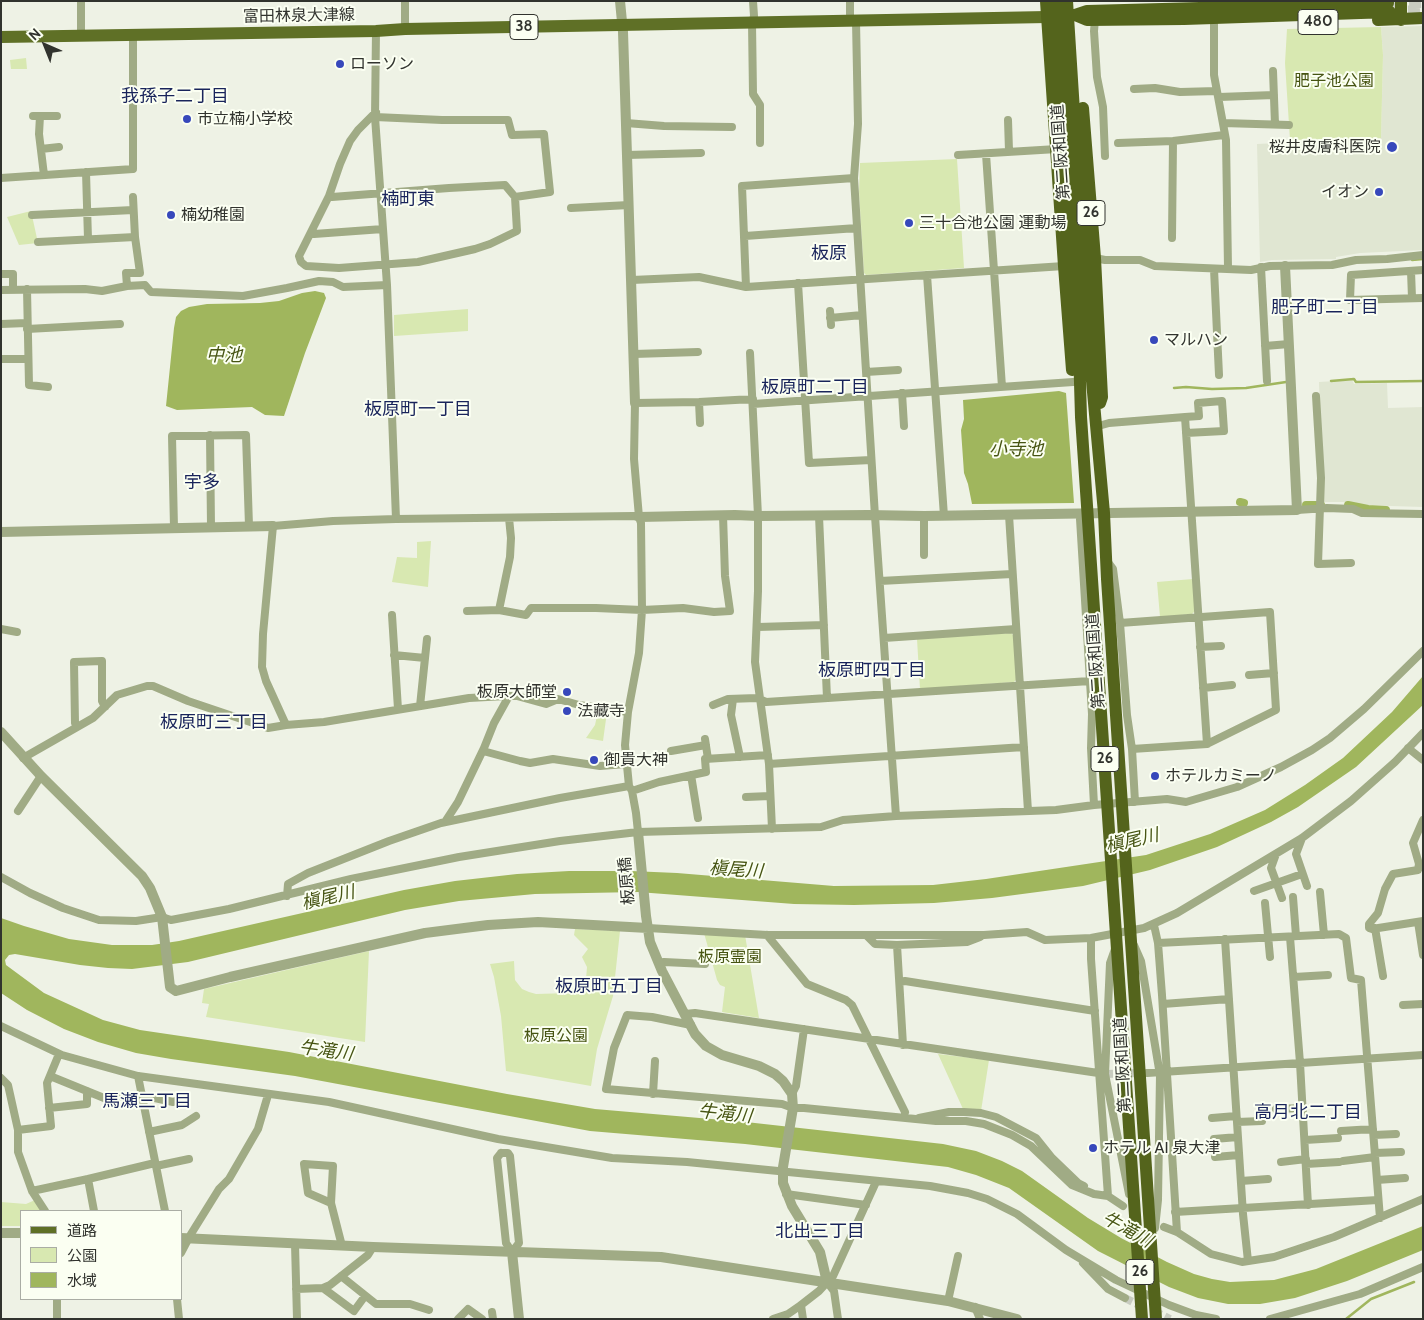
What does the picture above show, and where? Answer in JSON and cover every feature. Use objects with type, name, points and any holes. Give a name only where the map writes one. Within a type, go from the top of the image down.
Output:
[{"type":"highway","name":"第二阪和国道","points":[[1046,1],[1073,382],[1081,417]]},
{"type":"highway","name":"第二阪和国道","points":[[1056,1],[1084,349],[1095,426],[1104,513],[1156,1319]]},
{"type":"highway","name":"第二阪和国道","points":[[1067,1],[1084,349],[1081,417],[1117,942],[1129,1208],[1137,1226],[1142,1319]]},
{"type":"highway","name":"26","points":[[1074,1],[1095,258],[1102,397],[1095,426]]},
{"type":"highway","name":"480","points":[[1075,15],[1087,20],[1095,20],[1214,9],[1253,1]]},
{"type":"highway","name":"480","points":[[1047,17],[1075,15],[1087,11],[1393,5]]},
{"type":"highway","name":"480","points":[[1228,7],[1393,5]]},
{"type":"highway","points":[[1393,5],[1401,20]]},
{"type":"highway","name":"480","points":[[1214,9],[1228,25],[1423,18]]},
{"type":"main road","name":"富田林泉大津線","points":[[1,36],[376,31],[1047,17]]},
{"type":"street","points":[[81,1],[81,36]]},
{"type":"street","points":[[405,1],[406,29]]},
{"type":"street","points":[[620,1],[632,280],[635,403],[634,458],[638,518],[640,523],[642,610],[639,653],[628,712],[625,745],[626,764],[638,832]]},
{"type":"street","points":[[753,1],[753,94],[760,105],[760,143]]},
{"type":"street","points":[[850,1],[850,17],[856,21],[858,124],[854,178],[871,460],[896,816]]},
{"type":"street","points":[[1214,9],[1213,66],[1226,140],[1228,268]]},
{"type":"street","points":[[1095,20],[1097,77],[1103,107],[1104,156]]},
{"type":"street","points":[[376,31],[375,114],[386,265],[396,519]]},
{"type":"street","points":[[1,178],[133,169],[132,35]]},
{"type":"street","points":[[1274,71],[1275,124]]},
{"type":"street","points":[[1134,89],[1155,88],[1180,92],[1274,95]]},
{"type":"street","points":[[329,196],[504,185],[515,197],[516,233],[476,248],[418,262],[339,268],[306,266],[301,262],[299,256],[329,196],[350,141],[358,130],[375,114],[442,120],[508,120],[512,135],[544,134],[550,192],[515,197]]},
{"type":"street","points":[[44,175],[36,116],[58,116]]},
{"type":"street","points":[[1008,120],[1009,151]]},
{"type":"street","points":[[626,123],[664,129],[727,129]]},
{"type":"street","points":[[1223,123],[1289,125]]},
{"type":"street","points":[[1118,143],[1173,141],[1224,135]]},
{"type":"street","points":[[1172,238],[1168,176],[1173,141]]},
{"type":"street","points":[[41,149],[59,147]]},
{"type":"street","points":[[958,155],[1057,149]]},
{"type":"street","points":[[627,155],[701,154]]},
{"type":"street","points":[[986,154],[1002,388]]},
{"type":"street","points":[[86,172],[88,239]]},
{"type":"street","points":[[746,287],[742,186],[854,178]]},
{"type":"street","points":[[127,286],[126,273],[140,273],[135,237],[133,197]]},
{"type":"street","points":[[571,208],[583,204],[629,205]]},
{"type":"street","points":[[32,215],[133,210]]},
{"type":"street","points":[[745,236],[857,228]]},
{"type":"street","points":[[312,231],[314,234],[383,229]]},
{"type":"street","points":[[38,242],[135,237]]},
{"type":"street","points":[[1095,258],[1105,260],[1140,260],[1155,266],[1251,270],[1262,267],[1332,265],[1348,261],[1423,255]]},
{"type":"street","points":[[632,280],[699,277],[746,287],[1064,266]]},
{"type":"street","points":[[1285,266],[1297,510]]},
{"type":"street","points":[[1262,267],[1268,382]]},
{"type":"street","points":[[1214,269],[1212,314],[1218,375]]},
{"type":"street","points":[[1423,270],[1350,274],[1350,300],[1423,298]]},
{"type":"street","points":[[1411,271],[1412,298]]},
{"type":"street","points":[[1,274],[13,274],[13,290]]},
{"type":"street","points":[[927,275],[944,516]]},
{"type":"street","points":[[1,290],[85,289],[102,291],[145,285],[151,292],[243,296],[319,281],[334,282],[343,287],[387,285]]},
{"type":"street","points":[[798,284],[809,463],[871,460]]},
{"type":"street","points":[[27,289],[29,385],[48,387]]},
{"type":"street","points":[[830,318],[862,315]]},
{"type":"street","points":[[1,324],[27,326],[120,324]]},
{"type":"street","points":[[1265,346],[1289,344]]},
{"type":"street","points":[[634,354],[698,352]]},
{"type":"street","points":[[750,353],[758,516],[758,626],[755,662],[769,764],[772,829]]},
{"type":"street","points":[[1,359],[28,359]]},
{"type":"street","points":[[866,372],[898,370]]},
{"type":"street","points":[[635,403],[805,400],[1073,382]]},
{"type":"street","points":[[902,393],[904,426]]},
{"type":"street","points":[[1316,396],[1321,473],[1322,547],[1318,564],[1340,567],[1351,563]]},
{"type":"street","points":[[1095,426],[1109,423],[1199,416],[1198,403],[1222,401],[1224,431],[1186,433]]},
{"type":"street","points":[[699,402],[700,423]]},
{"type":"street","points":[[1185,417],[1207,744]]},
{"type":"street","points":[[174,528],[172,436],[246,435],[249,526]]},
{"type":"street","points":[[210,436],[211,527]]},
{"type":"street","points":[[1310,441],[1319,440]]},
{"type":"street","points":[[1312,474],[1321,473]]},
{"type":"street","points":[[1,532],[273,526],[334,521],[396,519],[632,516],[638,518],[723,515],[944,516],[1088,514],[1297,510],[1320,506],[1353,509],[1362,513],[1423,514]]},
{"type":"street","points":[[1088,514],[1080,519],[1092,714],[1090,748],[1094,805]]},
{"type":"street","points":[[467,611],[499,610],[526,615],[531,608],[642,610],[683,608],[714,612],[730,611],[725,576],[723,515]]},
{"type":"street","points":[[1009,515],[1028,811]]},
{"type":"street","points":[[819,516],[827,698]]},
{"type":"street","points":[[924,516],[924,555]]},
{"type":"street","points":[[499,610],[510,557],[509,518]]},
{"type":"street","points":[[273,526],[262,667],[266,681],[286,725]]},
{"type":"street","points":[[1106,559],[1113,570],[1120,623],[1135,802]]},
{"type":"street","points":[[880,581],[1012,574]]},
{"type":"street","points":[[1120,623],[1270,612],[1276,710],[1207,744],[1132,749]]},
{"type":"street","points":[[392,615],[398,709]]},
{"type":"street","points":[[758,626],[824,625]]},
{"type":"street","points":[[1,629],[17,632]]},
{"type":"street","points":[[884,638],[1016,629]]},
{"type":"street","points":[[420,706],[427,639]]},
{"type":"street","points":[[1200,647],[1221,646]]},
{"type":"street","points":[[1,877],[62,908],[99,920],[171,920],[287,896],[351,879],[459,857],[560,841],[638,832],[821,827],[843,820],[896,816],[1056,810],[1167,799],[1186,802],[1237,787],[1281,767],[1330,738],[1364,709],[1423,651]]},
{"type":"street","points":[[394,655],[425,658]]},
{"type":"street","points":[[77,727],[75,723],[74,662],[102,661],[102,702],[105,707]]},
{"type":"street","points":[[1249,675],[1274,673]]},
{"type":"street","points":[[714,705],[723,700],[733,699],[757,698],[766,702],[1090,681]]},
{"type":"street","points":[[23,758],[93,718],[117,695],[147,686],[154,686],[188,701],[268,728],[324,722],[469,698],[509,696],[546,704],[558,699],[579,705],[628,712]]},
{"type":"street","points":[[1203,688],[1232,686]]},
{"type":"street","points":[[445,822],[458,802],[483,751],[494,723],[509,696]]},
{"type":"street","points":[[733,699],[731,715],[740,757]]},
{"type":"street","points":[[1,732],[40,776],[142,876],[150,888],[162,920],[170,987],[176,991],[425,933],[488,924],[538,922],[767,935],[984,935],[1027,932],[1045,940],[1091,938],[1154,925],[1302,838],[1351,801],[1423,733]]},
{"type":"street","points":[[671,751],[706,742],[708,759]]},
{"type":"street","points":[[769,764],[1024,747]]},
{"type":"street","points":[[1408,748],[1423,760]]},
{"type":"street","points":[[483,751],[530,763],[553,759],[600,766],[626,764]]},
{"type":"street","points":[[287,896],[288,884],[308,873],[389,840],[445,822],[706,772],[705,759],[768,755]]},
{"type":"street","points":[[691,775],[698,818]]},
{"type":"street","points":[[18,811],[40,776]]},
{"type":"street","points":[[746,797],[770,796]]},
{"type":"street","points":[[1423,820],[1413,843],[1419,864],[1418,870],[1393,874],[1385,890],[1378,912],[1369,924],[1369,928],[1376,928],[1420,921],[1423,955]]},
{"type":"street","name":"板原橋","points":[[638,832],[650,942],[696,1034],[706,1046],[722,1055],[759,1066],[775,1074],[783,1081],[792,1094]]},
{"type":"street","points":[[1302,838],[1296,854],[1307,886]]},
{"type":"street","points":[[1276,854],[1271,868],[1282,898]]},
{"type":"street","points":[[1254,891],[1302,874]]},
{"type":"street","points":[[1320,892],[1324,934]]},
{"type":"street","points":[[1293,898],[1294,978],[1308,1205]]},
{"type":"street","points":[[1265,903],[1270,957]]},
{"type":"street","points":[[1152,1238],[1158,1200],[1162,1071],[1162,1004],[1158,943],[1154,925]]},
{"type":"street","points":[[1376,928],[1383,976]]},
{"type":"street","points":[[1158,943],[1324,934],[1339,934],[1346,938],[1351,978],[1361,980],[1380,1218]]},
{"type":"street","points":[[767,935],[807,984],[846,1000],[852,1005],[906,1112]]},
{"type":"street","points":[[868,936],[875,944],[897,945],[967,942],[984,935]]},
{"type":"street","points":[[792,1112],[804,1108],[936,1121],[966,1121],[996,1128],[1031,1146],[1072,1185],[1094,1194],[1105,1195],[1129,1208],[1130,1199],[1102,1074],[1094,1011],[1091,938]]},
{"type":"street","points":[[1132,940],[1141,962],[1162,1071],[1178,1232]]},
{"type":"street","points":[[1225,940],[1242,1208],[1248,1261]]},
{"type":"street","points":[[1105,1195],[1102,1074],[1110,963],[1117,942]]},
{"type":"street","points":[[897,945],[903,1044]]},
{"type":"street","points":[[659,963],[700,966]]},
{"type":"street","points":[[1294,978],[1328,975]]},
{"type":"street","points":[[900,982],[906,980],[1094,1011]]},
{"type":"street","points":[[1162,1004],[1228,999]]},
{"type":"street","points":[[1403,1006],[1423,1004]]},
{"type":"street","points":[[685,1014],[695,1013],[1102,1074]]},
{"type":"street","points":[[691,1025],[627,1015],[614,1048],[606,1089],[782,1104],[792,1112]]},
{"type":"street","points":[[1,1026],[59,1054],[138,1076],[329,1102],[498,1140],[612,1158],[783,1169],[876,1182],[930,1186],[968,1193],[987,1199],[1017,1214],[1080,1259],[1116,1280],[1196,1315],[1216,1319]]},
{"type":"street","points":[[804,1029],[796,1086],[792,1094],[792,1112],[783,1169],[783,1184],[786,1194],[816,1243],[823,1261],[827,1282],[834,1291],[838,1319]]},
{"type":"street","points":[[18,1130],[50,1126],[47,1083],[59,1054]]},
{"type":"street","points":[[1147,1073],[1423,1054]]},
{"type":"street","points":[[653,1094],[655,1061]]},
{"type":"street","points":[[50,1076],[104,1098],[141,1095],[173,1102],[182,1099]]},
{"type":"street","points":[[138,1076],[165,1210]]},
{"type":"street","points":[[1,1078],[8,1085],[18,1130],[18,1152],[32,1191],[44,1210]]},
{"type":"street","points":[[49,1108],[87,1104],[87,1091]]},
{"type":"street","points":[[185,1239],[219,1189],[229,1178],[258,1129],[268,1095]]},
{"type":"street","points":[[1276,1109],[1303,1108]]},
{"type":"street","points":[[149,1132],[182,1125],[196,1116]]},
{"type":"street","points":[[1212,1118],[1262,1121]]},
{"type":"street","points":[[1304,1140],[1340,1134],[1373,1132],[1396,1134]]},
{"type":"street","points":[[1214,1139],[1238,1137]]},
{"type":"street","points":[[1281,1162],[1341,1162],[1401,1152]]},
{"type":"street","points":[[512,1252],[519,1243],[510,1156],[508,1153],[501,1153],[497,1158],[506,1243],[512,1252],[519,1319]]},
{"type":"street","points":[[1215,1157],[1239,1155]]},
{"type":"street","points":[[32,1191],[189,1158]]},
{"type":"street","points":[[330,1203],[308,1193],[304,1164],[333,1166],[330,1203],[342,1246]]},
{"type":"street","points":[[1377,1180],[1406,1178]]},
{"type":"street","points":[[88,1179],[94,1210]]},
{"type":"street","points":[[1241,1181],[1268,1179]]},
{"type":"street","points":[[773,1319],[788,1314],[801,1305],[819,1292],[833,1276],[876,1182]]},
{"type":"street","points":[[786,1194],[866,1205]]},
{"type":"street","points":[[1164,1227],[1178,1232],[1211,1254],[1242,1262],[1274,1257],[1334,1237],[1423,1199]]},
{"type":"street","points":[[1175,1212],[1378,1200]]},
{"type":"street","points":[[1,1233],[20,1233]]},
{"type":"street","points":[[185,1239],[661,1257],[948,1301],[1017,1319]]},
{"type":"street","points":[[294,1244],[297,1319]]},
{"type":"street","points":[[296,1289],[323,1288],[330,1285],[368,1255],[373,1247]]},
{"type":"street","points":[[948,1301],[958,1256]]},
{"type":"street","points":[[1080,1259],[1108,1289],[1125,1298]]},
{"type":"street","points":[[1270,1319],[1360,1294],[1423,1267]]},
{"type":"street","points":[[341,1276],[376,1304],[410,1304],[429,1310]]},
{"type":"street","points":[[323,1288],[354,1311],[365,1296]]},
{"type":"street","points":[[57,1300],[57,1319]]},
{"type":"street","points":[[178,1300],[179,1319]]},
{"type":"street","points":[[801,1305],[803,1319]]},
{"type":"street","points":[[975,1307],[980,1319]]},
{"type":"street","points":[[458,1319],[468,1309],[482,1319]]},
{"type":"shaded area","points":[[1423,26],[1423,250],[1360,253],[1336,257],[1336,259],[1272,260],[1260,262],[1257,144],[1381,138],[1383,55],[1381,27]]},
{"type":"shaded area","points":[[1352,380],[1354,384],[1387,383],[1388,408],[1423,407],[1423,507],[1323,502],[1319,382]]},
{"type":"green space","name":"肥子池公園","points":[[1381,27],[1383,55],[1381,138],[1290,140],[1285,63],[1287,29]]},
{"type":"green space","points":[[26,58],[27,69],[11,69],[10,60]]},
{"type":"green space","points":[[957,159],[964,268],[866,275],[864,273],[859,192],[860,163]]},
{"type":"green space","points":[[31,211],[38,243],[19,245],[7,217]]},
{"type":"green space","points":[[468,309],[468,331],[394,336],[394,315]]},
{"type":"green space","points":[[431,541],[428,587],[392,582],[397,557],[417,558],[417,542]]},
{"type":"green space","points":[[1193,579],[1195,611],[1192,614],[1160,617],[1157,582]]},
{"type":"green space","points":[[1011,633],[1014,636],[1017,679],[1014,682],[920,689],[917,639]]},
{"type":"green space","points":[[598,711],[607,712],[603,741],[586,738],[595,725]]},
{"type":"green space","name":"板原公園","points":[[575,929],[620,931],[613,996],[597,1049],[591,1086],[506,1071],[501,1016],[490,964],[514,961],[515,980],[522,989],[529,992],[536,994],[570,993],[575,991],[580,988],[586,979],[587,967],[582,957],[588,949],[574,935]]},
{"type":"green space","name":"板原霊園","points":[[704,933],[745,935],[759,1018],[722,1012],[725,987],[720,985],[717,980]]},
{"type":"green space","points":[[369,951],[365,1042],[206,1017],[209,1004],[202,1003],[204,989]]},
{"type":"green space","points":[[938,1054],[989,1060],[981,1111],[963,1109]]},
{"type":"green space","points":[[35,1200],[40,1210],[20,1210],[20,1226],[1,1226],[1,1202],[26,1204]]},
{"type":"water","name":"中池","points":[[315,291],[324,293],[326,298],[284,416],[265,415],[252,407],[177,410],[166,406],[174,328],[176,317],[181,311],[189,307],[207,304],[279,301],[302,293]]},
{"type":"water","name":"小寺池","points":[[1059,391],[1066,393],[1074,503],[972,504],[964,473],[961,430],[964,419],[963,400]]},
{"type":"water","points":[[1423,676],[1423,705],[1356,767],[1298,807],[1217,847],[1150,870],[1083,886],[992,898],[934,903],[854,905],[794,904],[638,892],[535,894],[459,901],[405,910],[188,962],[132,969],[80,965],[15,954],[9,955],[5,960],[6,965],[44,993],[103,1020],[140,1030],[289,1052],[595,1109],[746,1122],[943,1144],[976,1151],[1022,1171],[1088,1218],[1121,1238],[1167,1262],[1194,1274],[1212,1279],[1230,1282],[1274,1280],[1316,1269],[1423,1226],[1423,1250],[1347,1281],[1295,1298],[1260,1304],[1228,1304],[1198,1298],[1169,1287],[1098,1251],[1009,1188],[976,1175],[948,1167],[745,1144],[590,1131],[295,1076],[136,1053],[98,1042],[64,1029],[27,1010],[1,993],[1,918],[69,939],[112,945],[152,945],[179,941],[404,890],[455,881],[517,874],[569,871],[631,871],[834,886],[933,885],[1146,855],[1210,834],[1265,810],[1305,785],[1343,758],[1392,712]]},
{"type":"waterway","points":[[1412,260],[1423,259]]},
{"type":"waterway","points":[[1331,381],[1354,379],[1356,382],[1423,381]]},
{"type":"waterway","points":[[1174,388],[1246,388],[1286,382]]},
{"type":"waterway","points":[[1240,502],[1244,503]]},
{"type":"waterway","points":[[1306,505],[1321,505]]},
{"type":"waterway","points":[[1348,505],[1386,510]]},
{"type":"waterway","points":[[1346,1319],[1371,1299],[1414,1282]]},
{"type":"tunnel","points":[[1391,3],[1423,2]]},
{"type":"tunnel","points":[[1390,12],[1423,11]]},
{"type":"tunnel","points":[[1105,1074],[1143,1073]]},
{"type":"tunnel","points":[[1125,1298],[1143,1307]]},
{"type":"tunnel","points":[[1154,1311],[1170,1319]]},
{"type":"place","name":"ローソン","points":[[340,64]]},
{"type":"place","name":"市立楠小学校","points":[[187,119]]},
{"type":"place","name":"桜井皮膚科医院","points":[[1392,147]]},
{"type":"place","name":"イオン","points":[[1379,192]]},
{"type":"place","name":"楠幼稚園","points":[[171,215]]},
{"type":"place","name":"三十合池公園 運動場","points":[[909,223]]},
{"type":"place","name":"マルハン","points":[[1154,340]]},
{"type":"place","name":"板原大師堂","points":[[567,692]]},
{"type":"place","name":"法藏寺","points":[[567,711]]},
{"type":"place","name":"御貴大神","points":[[594,760]]},
{"type":"place","name":"ホテルカミーノ","points":[[1155,776]]},
{"type":"place","name":"ホテル AI 泉大津","points":[[1093,1148]]},
{"type":"district","name":"我孫子二丁目","points":[[175,97]]},
{"type":"district","name":"楠町東","points":[[408,200]]},
{"type":"district","name":"板原","points":[[829,254]]},
{"type":"district","name":"肥子町二丁目","points":[[1325,308]]},
{"type":"district","name":"板原町二丁目","points":[[815,388]]},
{"type":"district","name":"板原町一丁目","points":[[418,410]]},
{"type":"district","name":"宇多","points":[[202,483]]},
{"type":"district","name":"板原町四丁目","points":[[872,671]]},
{"type":"district","name":"板原町三丁目","points":[[214,723]]},
{"type":"district","name":"板原町五丁目","points":[[609,987]]},
{"type":"district","name":"馬瀬三丁目","points":[[147,1102]]},
{"type":"district","name":"高月北二丁目","points":[[1308,1113]]},
{"type":"district","name":"北出三丁目","points":[[820,1232]]},
{"type":"water label","name":"槇尾川","points":[[1132,841]]},
{"type":"water label","name":"槇尾川","points":[[736,870]]},
{"type":"water label","name":"槇尾川","points":[[328,898]]},
{"type":"water label","name":"牛滝川","points":[[326,1051]]},
{"type":"water label","name":"牛滝川","points":[[725,1114]]},
{"type":"water label","name":"牛滝川","points":[[1127,1230]]}]
